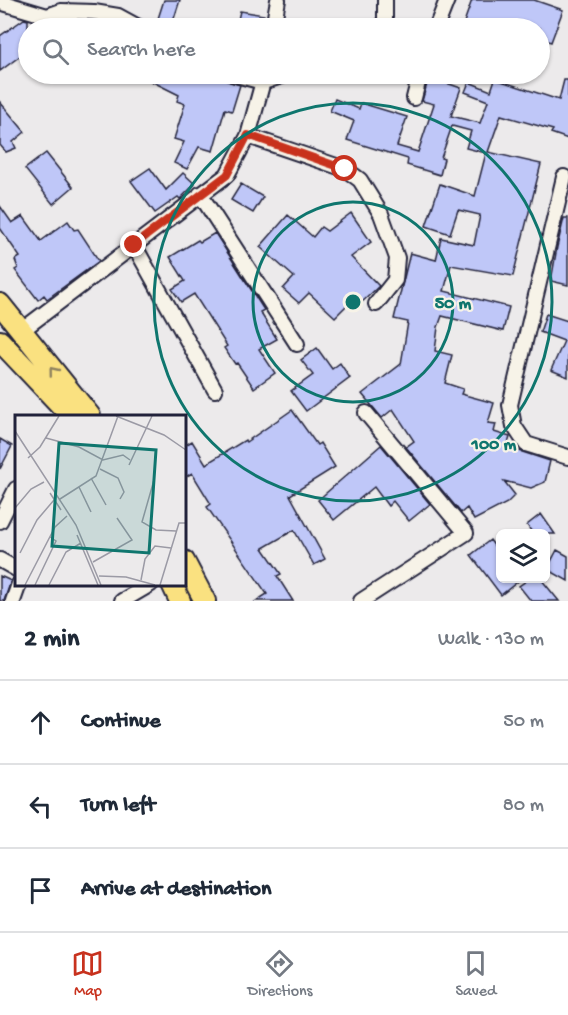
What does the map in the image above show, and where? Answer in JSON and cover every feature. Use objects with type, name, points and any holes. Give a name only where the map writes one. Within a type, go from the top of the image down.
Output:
[{"type":"highway","points":[[0,304],[88,415]]},
{"type":"highway","points":[[0,341],[69,415]]},
{"type":"highway","points":[[186,565],[205,601]]},
{"type":"highway","points":[[172,586],[180,601]]},
{"type":"street","points":[[275,18],[278,0]]},
{"type":"street","points":[[384,18],[385,0]]},
{"type":"street","points":[[443,18],[447,0]]},
{"type":"street","points":[[0,2],[47,16],[61,11],[102,13],[122,18]]},
{"type":"street","points":[[21,332],[227,175],[248,135],[262,84]]},
{"type":"street","points":[[414,98],[418,84]]},
{"type":"street","points":[[248,135],[345,169],[360,180],[381,214],[397,258],[395,280],[376,304]]},
{"type":"street","points":[[564,177],[510,405],[514,426],[526,444],[568,457]]},
{"type":"street","points":[[200,194],[297,344]]},
{"type":"street","points":[[134,245],[216,390]]},
{"type":"street","points":[[361,601],[466,533],[366,413]]},
{"type":"street","points":[[0,521],[15,491]]},
{"type":"street","points":[[0,560],[15,568]]},
{"type":"street","points":[[13,601],[19,586]]},
{"type":"street","points":[[122,601],[149,586]]},
{"type":"building","points":[[164,0],[180,0],[174,18],[158,18]]},
{"type":"building","points":[[472,0],[534,0],[563,10],[551,42],[550,18],[466,18]]},
{"type":"building","points":[[240,11],[264,15],[263,18],[238,18]]},
{"type":"building","points":[[18,23],[18,58],[0,71],[0,36]]},
{"type":"building","points":[[564,80],[568,80],[568,139],[551,133],[553,130],[501,115],[488,152],[541,164],[513,276],[451,265],[444,291],[509,307],[503,331],[442,316],[435,351],[452,355],[445,383],[463,389],[461,394],[494,403],[488,423],[496,424],[494,432],[510,437],[507,447],[550,461],[545,482],[531,488],[504,481],[515,495],[507,503],[474,520],[467,508],[461,513],[406,447],[414,441],[393,409],[382,418],[362,394],[401,364],[408,322],[394,319],[410,253],[436,260],[441,238],[474,245],[480,215],[458,210],[450,234],[426,226],[440,184],[475,196],[486,153],[466,148],[471,131],[452,126],[441,158],[444,159],[440,175],[407,165],[408,159],[347,140],[354,121],[330,111],[335,99],[359,109],[361,103],[407,117],[397,146],[418,152],[434,104],[422,101],[427,84],[449,84],[461,88],[451,116],[480,123],[488,101],[465,92],[468,84],[491,91],[493,84],[510,84],[559,100]]},
{"type":"building","points":[[157,84],[240,85],[232,111],[225,109],[213,151],[199,147],[187,169],[174,163],[184,142],[174,139],[185,104],[177,101],[179,95]]},
{"type":"building","points":[[0,102],[25,132],[13,142],[16,148],[6,152],[0,145]]},
{"type":"building","points":[[46,153],[73,187],[53,204],[25,169]]},
{"type":"building","points":[[150,168],[166,190],[183,173],[195,184],[180,199],[178,197],[155,213],[131,181]]},
{"type":"building","points":[[241,184],[263,197],[253,213],[231,200]]},
{"type":"building","points":[[0,206],[12,223],[23,216],[41,241],[68,221],[74,230],[78,229],[99,261],[47,299],[44,295],[38,300],[15,270],[18,268],[15,260],[20,257],[0,228]]},
{"type":"building","points":[[351,213],[371,242],[351,257],[379,286],[359,305],[353,299],[335,317],[309,293],[299,303],[283,289],[294,277],[260,247],[288,215],[313,237],[321,227],[327,231]]},
{"type":"building","points":[[564,218],[568,218],[568,285],[551,281]]},
{"type":"building","points":[[215,233],[264,310],[260,312],[277,339],[259,349],[275,373],[254,388],[224,348],[227,346],[194,294],[181,302],[172,289],[185,281],[170,257],[198,240],[200,242]]},
{"type":"building","points":[[546,314],[568,321],[568,377],[551,370],[564,341],[540,332]]},
{"type":"building","points":[[317,348],[332,369],[340,363],[350,378],[306,411],[291,391],[313,375],[301,360]]},
{"type":"building","points":[[292,410],[317,445],[320,443],[335,467],[290,495],[325,559],[314,565],[294,530],[263,548],[281,574],[277,576],[293,601],[256,601],[267,594],[207,507],[211,504],[192,473],[186,477],[186,445],[192,441],[206,464],[245,440],[246,442]]},
{"type":"building","points":[[0,439],[12,446],[0,469]]},
{"type":"building","points":[[381,445],[430,504],[409,521],[393,501],[388,506],[374,487],[334,520],[318,500]]},
{"type":"building","points":[[541,514],[555,534],[550,534],[550,529],[530,529],[527,525]]},
{"type":"building","points":[[490,540],[496,548],[496,583],[516,583],[501,595],[471,555]]},
{"type":"building","points":[[557,550],[568,556],[568,581],[550,571],[550,563]]},
{"type":"building","points":[[0,576],[11,581],[4,601],[0,601]]},
{"type":"building","points":[[523,583],[544,583],[559,601],[531,601],[519,586]]},
{"type":"route","points":[[134,245],[227,175],[248,135],[345,169]]}]
